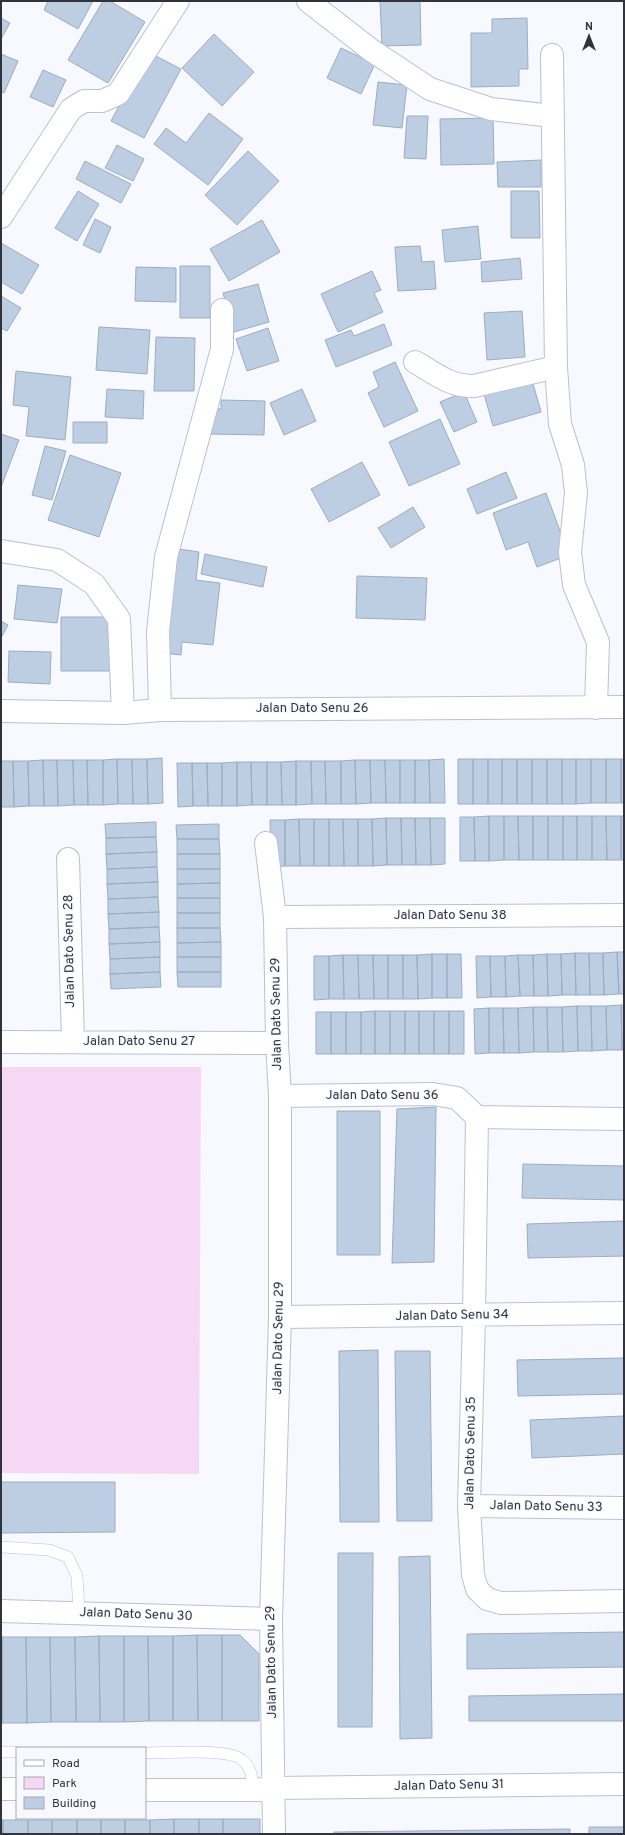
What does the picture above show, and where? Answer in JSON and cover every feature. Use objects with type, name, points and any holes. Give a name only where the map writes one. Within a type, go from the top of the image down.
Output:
[{"type":"street","points":[[1,217],[71,109],[84,101],[102,101],[118,94],[178,1]]},
{"type":"street","points":[[308,1],[371,50],[430,89],[491,109],[552,116]]},
{"type":"street","points":[[552,55],[556,367],[560,424],[573,465],[576,493],[570,552],[574,585],[598,642],[596,708]]},
{"type":"street","points":[[160,710],[158,631],[166,557],[222,349],[222,310]]},
{"type":"street","points":[[415,362],[450,383],[461,386],[474,386],[556,367]]},
{"type":"street","points":[[1,551],[57,560],[94,584],[119,618],[123,712]]},
{"type":"street","name":"Jalan Dato Senu 26","points":[[1,711],[123,712],[160,710],[624,707]]},
{"type":"street","name":"Jalan Dato Senu 29","points":[[266,843],[275,917],[277,1043],[280,1096],[280,1317],[271,1619],[264,1789],[274,1834]]},
{"type":"street","name":"Jalan Dato Senu 28","points":[[68,859],[73,1042]]},
{"type":"street","name":"Jalan Dato Senu 38","points":[[275,917],[624,915]]},
{"type":"street","name":"Jalan Dato Senu 27","points":[[1,1042],[277,1043]]},
{"type":"street","name":"Jalan Dato Senu 36","points":[[280,1096],[433,1094],[457,1098],[477,1117]]},
{"type":"street","points":[[474,1316],[477,1117],[624,1119]]},
{"type":"street","name":"Jalan Dato Senu 34","points":[[280,1317],[474,1316],[624,1313]]},
{"type":"street","name":"Jalan Dato Senu 35","points":[[474,1316],[468,1506],[473,1575],[477,1589],[487,1599],[502,1603],[624,1601]]},
{"type":"street","name":"Jalan Dato Senu 33","points":[[468,1506],[624,1508]]},
{"type":"street","name":"Jalan Dato Senu 30","points":[[1,1611],[271,1619]]},
{"type":"street","name":"Jalan Dato Senu 31","points":[[146,1790],[624,1784]]},
{"type":"street","points":[[1,1789],[16,1789]]},
{"type":"lane","points":[[1,1547],[50,1550],[68,1557],[77,1576],[79,1613]]},
{"type":"lane","points":[[1,1752],[16,1752]]},
{"type":"lane","points":[[146,1753],[226,1753],[241,1759],[264,1789]]},
{"type":"green space","points":[[1,1067],[201,1067],[199,1474],[1,1473]]},
{"type":"building","points":[[48,1],[93,1],[78,29],[44,10]]},
{"type":"building","points":[[103,1],[110,1],[145,22],[108,83],[68,60]]},
{"type":"building","points":[[380,1],[420,1],[421,45],[382,46]]},
{"type":"building","points":[[1,18],[10,23],[1,39]]},
{"type":"building","points":[[527,18],[528,69],[519,69],[519,86],[471,87],[471,33],[492,33],[492,19]]},
{"type":"building","points":[[214,34],[254,72],[222,106],[182,68]]},
{"type":"building","points":[[341,48],[375,64],[361,94],[327,78]]},
{"type":"building","points":[[148,52],[181,69],[144,138],[111,121]]},
{"type":"building","points":[[1,54],[18,61],[4,93],[1,92]]},
{"type":"building","points":[[43,70],[66,80],[53,107],[30,97]]},
{"type":"building","points":[[378,82],[407,85],[402,128],[373,125]]},
{"type":"building","points":[[209,113],[243,139],[208,185],[154,144],[166,128],[186,143]]},
{"type":"building","points":[[407,116],[428,116],[426,159],[404,158]]},
{"type":"building","points":[[493,118],[494,164],[441,165],[440,119]]},
{"type":"building","points":[[117,145],[144,159],[133,181],[105,168]]},
{"type":"building","points":[[248,151],[279,181],[237,225],[205,195]]},
{"type":"building","points":[[541,160],[541,187],[498,187],[497,162]]},
{"type":"building","points":[[85,161],[131,184],[121,203],[76,179]]},
{"type":"building","points":[[78,191],[99,204],[77,241],[55,228]]},
{"type":"building","points":[[511,191],[539,191],[540,238],[511,238]]},
{"type":"building","points":[[95,219],[111,227],[100,253],[83,245]]},
{"type":"building","points":[[262,220],[280,252],[229,281],[210,249]]},
{"type":"building","points":[[478,226],[481,259],[445,262],[442,230]]},
{"type":"building","points":[[1,243],[39,265],[22,294],[1,282]]},
{"type":"building","points":[[420,246],[422,262],[434,261],[436,289],[398,291],[395,247]]},
{"type":"building","points":[[520,258],[522,279],[482,282],[481,262]]},
{"type":"building","points":[[180,266],[210,266],[210,318],[180,318]]},
{"type":"building","points":[[136,267],[176,268],[176,302],[135,301]]},
{"type":"building","points":[[372,271],[381,290],[374,293],[383,312],[338,332],[321,294]]},
{"type":"building","points":[[258,284],[269,322],[234,332],[223,293]]},
{"type":"building","points":[[1,296],[21,308],[7,331],[1,328]]},
{"type":"building","points":[[522,311],[525,357],[487,360],[484,313]]},
{"type":"building","points":[[384,324],[392,345],[336,367],[325,340],[351,330],[354,336]]},
{"type":"building","points":[[99,327],[150,330],[147,374],[96,370]]},
{"type":"building","points":[[268,328],[279,361],[247,371],[236,339]]},
{"type":"building","points":[[156,337],[195,338],[194,391],[154,391]]},
{"type":"building","points":[[395,362],[418,411],[384,427],[368,393],[379,387],[373,372]]},
{"type":"building","points":[[16,371],[71,377],[65,440],[26,436],[29,407],[13,405]]},
{"type":"building","points":[[532,380],[541,412],[493,426],[484,394]]},
{"type":"building","points":[[107,389],[144,391],[143,419],[105,417]]},
{"type":"building","points":[[302,389],[316,421],[284,435],[270,403]]},
{"type":"building","points":[[464,392],[477,422],[454,432],[440,402]]},
{"type":"building","points":[[221,400],[265,401],[264,435],[211,434],[212,409],[221,409]]},
{"type":"building","points":[[440,419],[460,464],[409,486],[389,442]]},
{"type":"building","points":[[73,422],[107,422],[107,443],[73,443]]},
{"type":"building","points":[[1,434],[19,440],[1,487]]},
{"type":"building","points":[[45,446],[66,451],[52,500],[32,495]]},
{"type":"building","points":[[70,455],[121,473],[99,537],[48,520]]},
{"type":"building","points":[[362,462],[380,495],[329,522],[311,489]]},
{"type":"building","points":[[506,472],[517,498],[477,514],[467,489]]},
{"type":"building","points":[[546,493],[569,555],[537,567],[528,542],[506,550],[493,513]]},
{"type":"building","points":[[413,507],[425,527],[391,548],[378,528]]},
{"type":"building","points":[[173,548],[199,552],[196,580],[220,583],[213,645],[182,642],[181,655],[161,653]]},
{"type":"building","points":[[205,554],[267,567],[263,587],[201,574]]},
{"type":"building","points":[[357,576],[427,578],[425,620],[356,618]]},
{"type":"building","points":[[18,585],[62,589],[57,623],[14,619]]},
{"type":"building","points":[[61,617],[111,617],[111,671],[61,671]]},
{"type":"building","points":[[1,621],[8,625],[1,638]]},
{"type":"building","points":[[9,651],[51,652],[50,684],[8,682]]},
{"type":"building","points":[[162,758],[163,803],[148,804],[147,759]]},
{"type":"building","points":[[117,759],[132,759],[133,804],[118,804]]},
{"type":"building","points":[[117,759],[118,804],[103,805],[103,760]]},
{"type":"building","points":[[132,759],[147,759],[148,804],[133,804]]},
{"type":"building","points":[[444,759],[445,803],[430,803],[429,760]]},
{"type":"building","points":[[458,759],[473,759],[473,804],[458,804]]},
{"type":"building","points":[[473,759],[488,759],[488,804],[473,804]]},
{"type":"building","points":[[488,759],[502,759],[502,804],[488,804]]},
{"type":"building","points":[[502,759],[517,759],[517,804],[502,804]]},
{"type":"building","points":[[517,759],[532,759],[532,804],[517,804]]},
{"type":"building","points":[[532,759],[547,759],[547,804],[532,804]]},
{"type":"building","points":[[547,759],[562,759],[562,804],[547,804]]},
{"type":"building","points":[[562,759],[576,759],[576,804],[562,804]]},
{"type":"building","points":[[576,759],[591,759],[591,803],[576,804]]},
{"type":"building","points":[[591,759],[606,759],[606,803],[591,803]]},
{"type":"building","points":[[606,759],[621,759],[621,803],[606,803]]},
{"type":"building","points":[[621,759],[624,759],[624,803],[621,803]]},
{"type":"building","points":[[43,760],[57,760],[58,806],[44,806]]},
{"type":"building","points":[[43,760],[44,806],[29,806],[28,761]]},
{"type":"building","points":[[57,760],[73,760],[74,805],[58,806]]},
{"type":"building","points":[[73,760],[87,760],[88,805],[74,805]]},
{"type":"building","points":[[87,760],[103,760],[103,805],[88,805]]},
{"type":"building","points":[[355,760],[370,760],[371,803],[356,804]]},
{"type":"building","points":[[355,760],[356,804],[341,804],[341,761]]},
{"type":"building","points":[[370,760],[385,760],[386,803],[371,803]]},
{"type":"building","points":[[385,760],[400,760],[400,803],[386,803]]},
{"type":"building","points":[[400,760],[415,760],[415,803],[400,803]]},
{"type":"building","points":[[415,760],[429,760],[430,803],[415,803]]},
{"type":"building","points":[[1,761],[13,761],[14,807],[1,807]]},
{"type":"building","points":[[13,761],[28,761],[29,806],[14,807]]},
{"type":"building","points":[[296,761],[311,761],[312,804],[296,805]]},
{"type":"building","points":[[296,761],[296,805],[282,805],[281,762]]},
{"type":"building","points":[[311,761],[325,761],[326,804],[312,804]]},
{"type":"building","points":[[325,761],[341,761],[341,804],[326,804]]},
{"type":"building","points":[[237,762],[251,762],[252,805],[237,806]]},
{"type":"building","points":[[237,762],[237,806],[222,806],[222,763]]},
{"type":"building","points":[[251,762],[267,762],[267,805],[252,805]]},
{"type":"building","points":[[267,762],[281,762],[282,805],[267,805]]},
{"type":"building","points":[[177,763],[192,763],[193,806],[178,807]]},
{"type":"building","points":[[192,763],[207,763],[208,806],[193,806]]},
{"type":"building","points":[[207,763],[222,763],[222,806],[208,806]]},
{"type":"building","points":[[489,816],[504,816],[504,860],[489,861]]},
{"type":"building","points":[[489,816],[489,861],[475,861],[474,817]]},
{"type":"building","points":[[504,816],[518,816],[519,860],[504,860]]},
{"type":"building","points":[[518,816],[533,816],[533,860],[519,860]]},
{"type":"building","points":[[533,816],[548,816],[548,860],[533,860]]},
{"type":"building","points":[[548,816],[563,816],[563,860],[548,860]]},
{"type":"building","points":[[563,816],[577,816],[577,860],[563,860]]},
{"type":"building","points":[[577,816],[592,816],[592,860],[577,860]]},
{"type":"building","points":[[592,816],[606,816],[607,860],[592,860]]},
{"type":"building","points":[[606,816],[621,816],[621,860],[607,860]]},
{"type":"building","points":[[621,816],[624,816],[624,860],[621,860]]},
{"type":"building","points":[[460,817],[474,817],[475,861],[460,861]]},
{"type":"building","points":[[386,818],[387,865],[373,866],[372,819]]},
{"type":"building","points":[[386,818],[401,818],[402,865],[387,865]]},
{"type":"building","points":[[401,818],[415,818],[416,865],[402,865]]},
{"type":"building","points":[[415,818],[430,818],[431,865],[416,865]]},
{"type":"building","points":[[430,818],[445,818],[445,864],[431,865]]},
{"type":"building","points":[[299,819],[300,866],[285,866],[285,820]]},
{"type":"building","points":[[299,819],[314,819],[314,866],[300,866]]},
{"type":"building","points":[[314,819],[329,819],[329,866],[314,866]]},
{"type":"building","points":[[329,819],[343,819],[344,866],[329,866]]},
{"type":"building","points":[[343,819],[358,819],[358,866],[344,866]]},
{"type":"building","points":[[358,819],[372,819],[373,866],[358,866]]},
{"type":"building","points":[[270,820],[285,820],[285,866],[271,867]]},
{"type":"building","points":[[156,822],[156,837],[106,838],[105,824]]},
{"type":"building","points":[[219,824],[219,839],[177,839],[176,825]]},
{"type":"building","points":[[156,837],[157,852],[106,854],[106,838]]},
{"type":"building","points":[[177,839],[219,839],[220,854],[177,854]]},
{"type":"building","points":[[157,852],[157,867],[107,869],[106,854]]},
{"type":"building","points":[[177,854],[220,854],[220,869],[177,869]]},
{"type":"building","points":[[157,867],[158,882],[107,884],[107,869]]},
{"type":"building","points":[[177,869],[220,869],[220,883],[177,884]]},
{"type":"building","points":[[158,882],[158,897],[108,899],[107,884]]},
{"type":"building","points":[[220,883],[220,898],[177,898],[177,884]]},
{"type":"building","points":[[158,897],[159,912],[108,914],[108,899]]},
{"type":"building","points":[[177,898],[220,898],[220,913],[177,913]]},
{"type":"building","points":[[159,912],[159,927],[109,929],[108,914]]},
{"type":"building","points":[[177,913],[220,913],[220,928],[177,928]]},
{"type":"building","points":[[159,927],[160,942],[109,944],[109,929]]},
{"type":"building","points":[[177,928],[220,928],[221,942],[177,943]]},
{"type":"building","points":[[160,942],[160,957],[110,959],[109,944]]},
{"type":"building","points":[[221,942],[221,957],[177,957],[177,943]]},
{"type":"building","points":[[617,952],[624,952],[624,994],[619,994]]},
{"type":"building","points":[[617,952],[619,994],[604,995],[603,953]]},
{"type":"building","points":[[575,953],[589,953],[590,995],[576,995]]},
{"type":"building","points":[[575,953],[576,995],[562,995],[561,954]]},
{"type":"building","points":[[589,953],[603,953],[604,995],[590,995]]},
{"type":"building","points":[[432,954],[447,954],[447,998],[432,998]]},
{"type":"building","points":[[432,954],[432,998],[418,999],[417,955]]},
{"type":"building","points":[[447,954],[461,954],[462,998],[447,998]]},
{"type":"building","points":[[547,954],[561,954],[562,995],[548,996]]},
{"type":"building","points":[[547,954],[548,996],[534,996],[533,955]]},
{"type":"building","points":[[343,955],[358,955],[359,999],[344,999]]},
{"type":"building","points":[[343,955],[344,999],[329,999],[329,956]]},
{"type":"building","points":[[358,955],[373,955],[374,999],[359,999]]},
{"type":"building","points":[[373,955],[388,955],[388,999],[374,999]]},
{"type":"building","points":[[388,955],[403,955],[403,999],[388,999]]},
{"type":"building","points":[[403,955],[417,955],[418,999],[403,999]]},
{"type":"building","points":[[518,955],[533,955],[534,996],[520,996]]},
{"type":"building","points":[[518,955],[520,996],[506,997],[505,956]]},
{"type":"building","points":[[314,956],[329,956],[329,999],[314,1000]]},
{"type":"building","points":[[476,956],[490,956],[491,997],[477,998]]},
{"type":"building","points":[[490,956],[505,956],[506,997],[491,997]]},
{"type":"building","points":[[160,957],[160,972],[110,974],[110,959]]},
{"type":"building","points":[[177,957],[221,957],[221,972],[177,972]]},
{"type":"building","points":[[160,972],[161,987],[111,989],[110,974]]},
{"type":"building","points":[[177,972],[221,972],[221,987],[178,987]]},
{"type":"building","points":[[621,1005],[624,1005],[624,1050],[622,1050]]},
{"type":"building","points":[[621,1005],[622,1050],[607,1050],[606,1006]]},
{"type":"building","points":[[577,1006],[591,1006],[592,1051],[578,1051]]},
{"type":"building","points":[[577,1006],[578,1051],[563,1052],[562,1007]]},
{"type":"building","points":[[591,1006],[606,1006],[607,1050],[592,1051]]},
{"type":"building","points":[[533,1007],[547,1007],[548,1052],[534,1052]]},
{"type":"building","points":[[533,1007],[534,1052],[519,1053],[518,1008]]},
{"type":"building","points":[[547,1007],[562,1007],[563,1052],[548,1052]]},
{"type":"building","points":[[489,1008],[489,1053],[475,1054],[474,1009]]},
{"type":"building","points":[[489,1008],[503,1008],[504,1053],[489,1053]]},
{"type":"building","points":[[503,1008],[518,1008],[519,1053],[504,1053]]},
{"type":"building","points":[[375,1011],[390,1011],[390,1054],[375,1054]]},
{"type":"building","points":[[375,1011],[375,1054],[361,1054],[361,1012]]},
{"type":"building","points":[[390,1011],[405,1011],[405,1054],[390,1054]]},
{"type":"building","points":[[405,1011],[419,1011],[419,1054],[405,1054]]},
{"type":"building","points":[[419,1011],[434,1011],[434,1054],[419,1054]]},
{"type":"building","points":[[434,1011],[449,1011],[449,1054],[434,1054]]},
{"type":"building","points":[[449,1011],[464,1011],[464,1054],[449,1054]]},
{"type":"building","points":[[316,1012],[331,1012],[331,1054],[316,1054]]},
{"type":"building","points":[[331,1012],[346,1012],[346,1054],[331,1054]]},
{"type":"building","points":[[346,1012],[361,1012],[361,1054],[346,1054]]},
{"type":"building","points":[[436,1107],[434,1262],[392,1263],[397,1109]]},
{"type":"building","points":[[337,1111],[380,1111],[380,1255],[337,1255]]},
{"type":"building","points":[[523,1164],[624,1166],[624,1200],[522,1198]]},
{"type":"building","points":[[624,1221],[624,1256],[528,1258],[527,1224]]},
{"type":"building","points":[[378,1350],[379,1522],[340,1522],[339,1351]]},
{"type":"building","points":[[395,1351],[430,1351],[432,1521],[397,1521]]},
{"type":"building","points":[[624,1358],[624,1394],[518,1396],[517,1360]]},
{"type":"building","points":[[624,1416],[624,1454],[532,1458],[530,1420]]},
{"type":"building","points":[[1,1482],[115,1482],[115,1532],[1,1533]]},
{"type":"building","points":[[338,1553],[373,1553],[372,1727],[338,1727]]},
{"type":"building","points":[[430,1556],[432,1738],[400,1739],[399,1557]]},
{"type":"building","points":[[624,1632],[624,1667],[467,1669],[467,1634]]},
{"type":"building","points":[[197,1635],[222,1635],[222,1721],[198,1721]]},
{"type":"building","points":[[197,1635],[198,1721],[173,1721],[173,1636]]},
{"type":"building","points":[[222,1635],[240,1635],[259,1654],[259,1721],[222,1721]]},
{"type":"building","points":[[99,1636],[100,1722],[76,1722],[75,1637]]},
{"type":"building","points":[[99,1636],[124,1636],[124,1722],[100,1722]]},
{"type":"building","points":[[124,1636],[148,1636],[149,1721],[124,1722]]},
{"type":"building","points":[[148,1636],[173,1636],[173,1721],[149,1721]]},
{"type":"building","points":[[2,1637],[2,1723],[1,1723]]},
{"type":"building","points":[[2,1637],[26,1637],[27,1723],[2,1723]]},
{"type":"building","points":[[26,1637],[50,1637],[51,1722],[27,1723]]},
{"type":"building","points":[[50,1637],[75,1637],[76,1722],[51,1722]]},
{"type":"building","points":[[624,1694],[624,1721],[469,1721],[469,1696]]},
{"type":"building","points":[[174,1819],[174,1834],[150,1834],[150,1820]]},
{"type":"building","points":[[174,1819],[199,1819],[199,1834],[174,1834]]},
{"type":"building","points":[[199,1819],[223,1819],[223,1834],[199,1834]]},
{"type":"building","points":[[223,1819],[260,1819],[260,1834],[223,1834]]},
{"type":"building","points":[[1,1820],[3,1820],[3,1834],[1,1834]]},
{"type":"building","points":[[3,1820],[28,1820],[28,1834],[3,1834]]},
{"type":"building","points":[[28,1820],[52,1820],[52,1834],[28,1834]]},
{"type":"building","points":[[52,1820],[77,1820],[77,1834],[52,1834]]},
{"type":"building","points":[[77,1820],[101,1820],[101,1834],[77,1834]]},
{"type":"building","points":[[101,1820],[125,1820],[125,1834],[101,1834]]},
{"type":"building","points":[[125,1820],[150,1820],[150,1834],[125,1834]]},
{"type":"building","points":[[589,1827],[624,1827],[624,1834],[589,1834]]},
{"type":"building","points":[[570,1829],[570,1834],[334,1834],[334,1832]]}]
